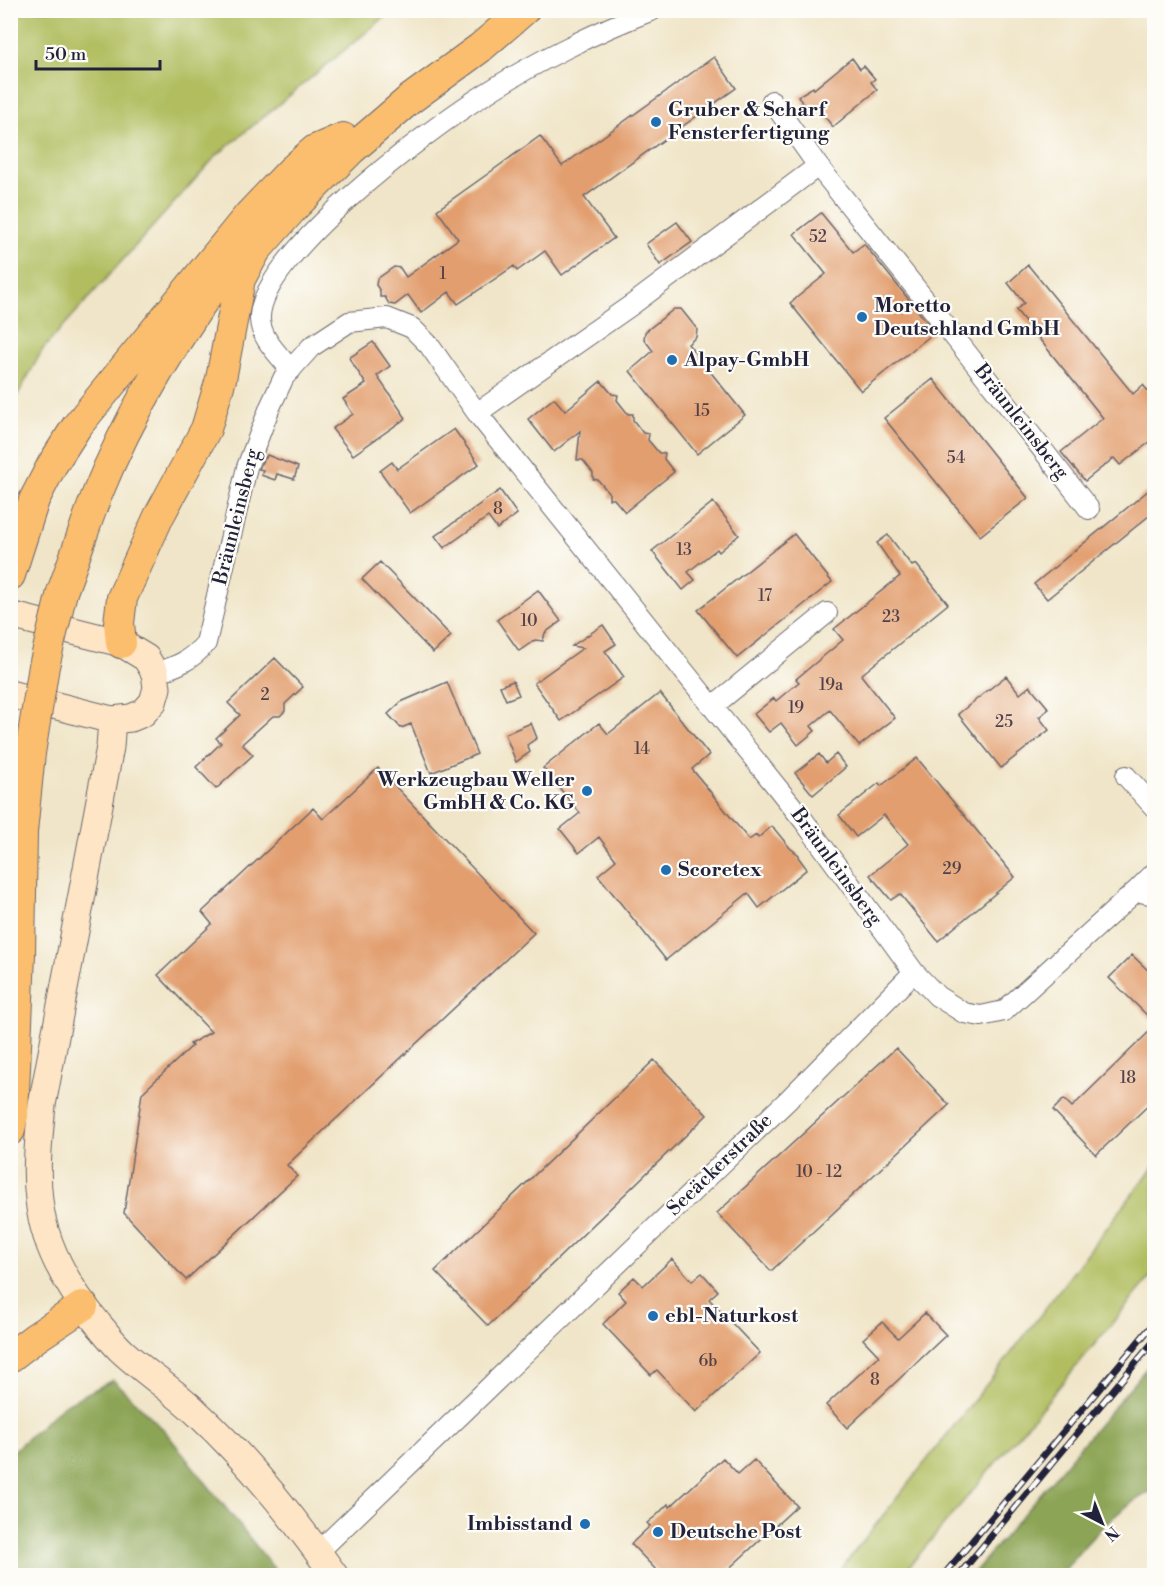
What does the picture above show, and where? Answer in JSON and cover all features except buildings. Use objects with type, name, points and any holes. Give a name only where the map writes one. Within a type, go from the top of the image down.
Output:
[{"type":"main road","points":[[10,1130],[13,1114],[20,954],[22,832],[30,753],[44,666],[62,592],[96,496],[131,420],[175,344],[220,276],[252,233],[291,188],[343,138],[401,88],[468,40],[522,10]]},
{"type":"main road","points":[[121,643],[119,623],[122,598],[159,516],[207,429],[221,379],[240,279],[256,250],[295,206],[352,149],[409,100],[480,48],[522,10]]},
{"type":"main road","points":[[10,575],[34,500],[52,465],[77,426],[249,214],[315,150],[343,138]]},
{"type":"main road","points":[[10,615],[121,643],[146,658],[155,674],[157,688],[153,702],[143,713],[131,718],[112,720],[10,694]]},
{"type":"main road","points":[[112,720],[110,747],[42,1105],[37,1155],[39,1202],[49,1241],[62,1275],[83,1306],[121,1351],[195,1411],[243,1458],[335,1575]]},
{"type":"main road","points":[[10,1358],[83,1306]]},
{"type":"street","points":[[291,370],[266,337],[260,320],[266,294],[284,266],[336,210],[403,153],[482,96],[544,61],[623,22],[653,10]]},
{"type":"street","name":"Bräunleinsberg","points":[[772,101],[818,166],[1089,509]]},
{"type":"street","points":[[477,413],[633,304],[818,166]]},
{"type":"street","name":"Bräunleinsberg","points":[[155,674],[182,664],[206,643],[247,467],[284,377],[311,347],[349,322],[387,318],[412,328],[429,345],[477,413],[804,821],[914,972]]},
{"type":"street","points":[[713,706],[827,613]]},
{"type":"street","points":[[1126,776],[1155,807]]},
{"type":"street","points":[[914,972],[937,996],[964,1013],[981,1016],[1004,1011],[1145,893],[1155,873]]},
{"type":"street","name":"Seeäckerstraße","points":[[318,1552],[788,1100],[914,972]]},
{"type":"green space","points":[[31,10],[392,11],[216,156],[43,349],[11,407],[11,17]]},
{"type":"green space","points":[[1154,1166],[1154,1273],[902,1575],[836,1575],[1002,1365]]},
{"type":"green space","points":[[1154,1359],[1154,1490],[1140,1497],[1115,1516],[1080,1551],[1061,1575],[972,1575]]},
{"type":"green space","points":[[113,1380],[164,1430],[279,1575],[11,1575],[11,1453],[64,1405]]},
{"type":"railway","points":[[943,1576],[1154,1323]]},
{"type":"railway","points":[[958,1576],[1154,1341]]},
{"type":"place","name":"Gruber & Scharf Fensterfertigung","points":[[656,122]]},
{"type":"place","name":"Moretto Deutschland GmbH","points":[[862,317]]},
{"type":"place","name":"Alpay-GmbH","points":[[672,360]]},
{"type":"place","name":"Werkzeugbau Weller GmbH & Co. KG","points":[[587,791]]},
{"type":"place","name":"Scoretex","points":[[666,870]]},
{"type":"place","name":"ebl-Naturkost","points":[[653,1316]]},
{"type":"place","name":"Imbisstand","points":[[585,1524]]},
{"type":"place","name":"Deutsche Post","points":[[658,1532]]}]
